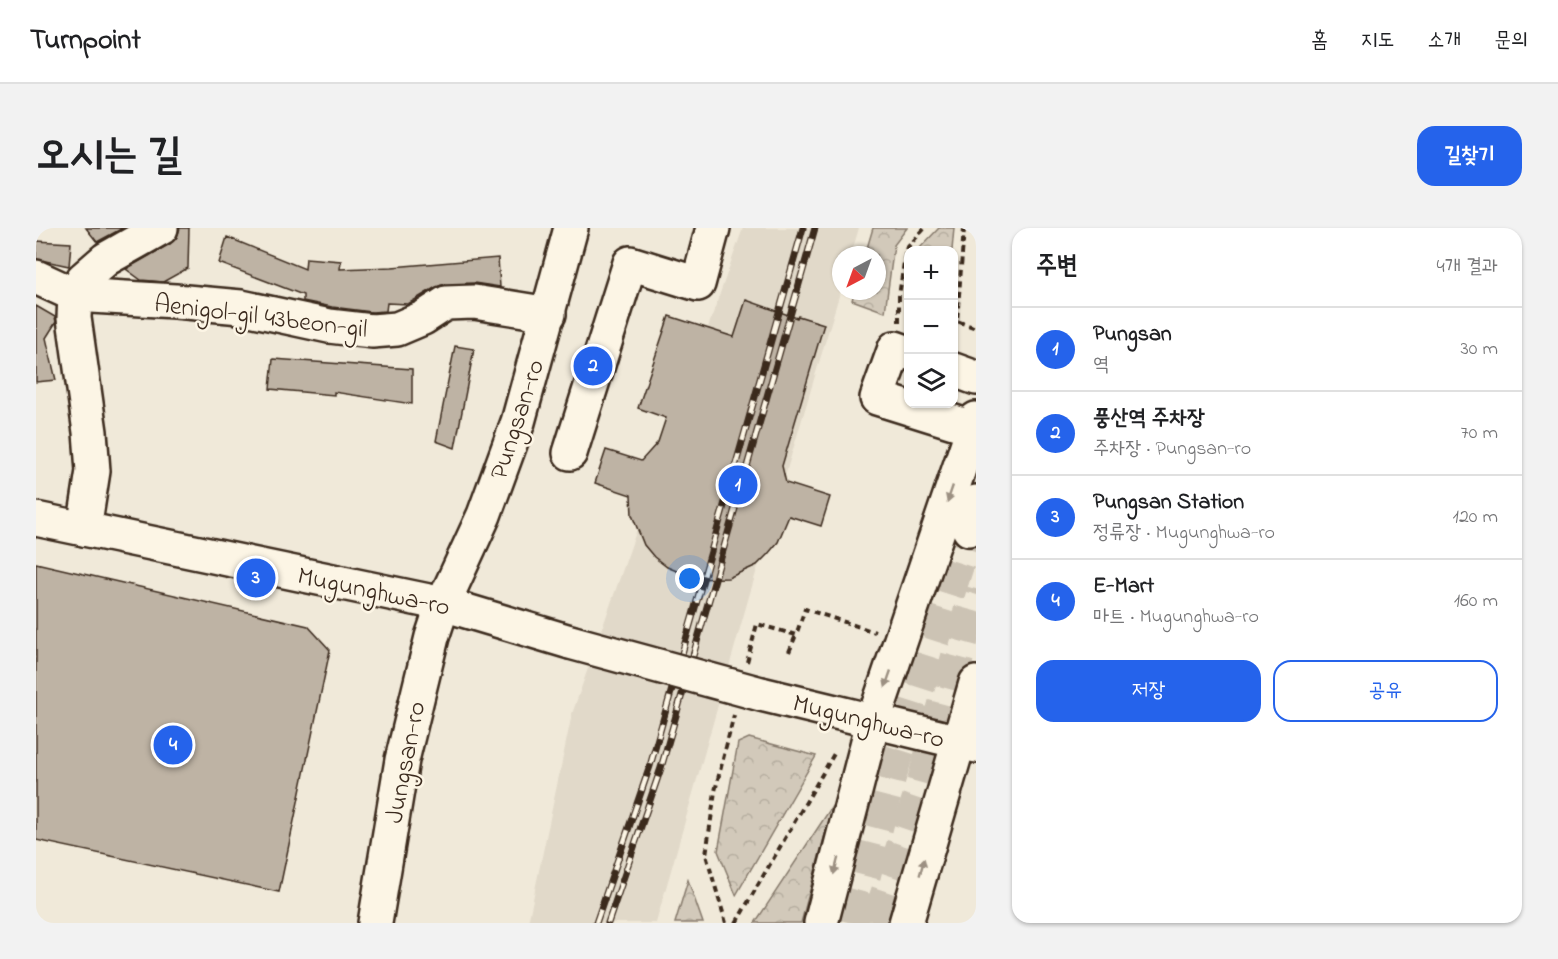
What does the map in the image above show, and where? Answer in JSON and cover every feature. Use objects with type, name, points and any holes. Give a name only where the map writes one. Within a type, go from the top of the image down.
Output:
[{"type":"main road","points":[[84,530],[93,471],[90,432],[74,318],[75,295],[83,279],[106,259],[161,228]]},
{"type":"main road","name":"Pungsan-ro","points":[[442,604],[484,515],[518,422],[571,228]]},
{"type":"main road","points":[[570,453],[630,263],[698,284],[713,228]]},
{"type":"main road","name":"Aenigol-gil 43beon-gil","points":[[36,277],[75,295],[175,301],[241,308],[329,326],[372,331],[397,329],[423,318],[446,303],[474,302],[549,314]]},
{"type":"main road","points":[[821,923],[873,722],[974,423],[877,398],[902,350]]},
{"type":"main road","points":[[958,371],[976,378]]},
{"type":"main road","name":"Mugunghwa-ro","points":[[36,519],[442,604],[570,642],[753,681],[873,722],[968,744]]},
{"type":"main road","name":"Jungsan-ro","points":[[375,923],[402,760],[442,604]]},
{"type":"main road","points":[[906,923],[968,744],[976,683]]},
{"type":"path","points":[[902,350],[899,330],[899,296],[906,249],[925,228]]},
{"type":"path","points":[[964,228],[957,321],[976,328]]},
{"type":"path","points":[[789,652],[805,609],[876,632]]},
{"type":"path","points":[[753,681],[757,624],[796,635]]},
{"type":"path","points":[[726,923],[706,855],[715,791],[734,713]]},
{"type":"path","points":[[736,923],[835,752]]},
{"type":"shaded area","points":[[743,228],[859,228],[854,246],[832,246],[832,300],[838,300],[750,593],[656,923],[528,923],[572,714]]},
{"type":"green space","points":[[873,228],[907,228],[894,245],[885,312],[852,300],[886,300],[886,246],[868,246]]},
{"type":"green space","points":[[939,228],[954,228],[952,246],[922,246]]},
{"type":"green space","points":[[749,738],[816,756],[736,895],[718,851],[738,743]]},
{"type":"green space","points":[[833,805],[801,923],[755,923]]},
{"type":"green space","points":[[688,880],[703,923],[675,923]]},
{"type":"building","points":[[86,228],[123,228],[97,242]]},
{"type":"building","points":[[180,228],[189,228],[188,268],[163,282],[141,280],[126,269],[170,244],[177,237]]},
{"type":"building","points":[[227,237],[305,269],[306,258],[341,261],[340,269],[498,258],[500,287],[474,283],[445,284],[408,304],[387,303],[386,311],[372,312],[332,307],[303,301],[303,295],[219,263]]},
{"type":"building","points":[[36,241],[71,243],[69,266],[36,259]]},
{"type":"building","points":[[746,300],[797,318],[798,316],[824,324],[782,466],[786,483],[830,497],[821,526],[789,516],[778,542],[757,565],[728,578],[696,579],[667,567],[644,545],[632,515],[631,495],[595,483],[606,450],[641,461],[658,442],[666,418],[638,408],[669,316],[734,337]]},
{"type":"building","points":[[36,306],[55,317],[56,322],[46,338],[56,380],[36,382]]},
{"type":"building","points":[[455,346],[474,349],[455,448],[436,441]]},
{"type":"building","points":[[273,359],[412,369],[412,404],[334,392],[334,395],[270,389]]},
{"type":"building","points":[[36,563],[308,626],[330,650],[279,892],[36,840]]},
{"type":"tunnel","points":[[852,923],[889,779],[969,529]]},
{"type":"tunnel","points":[[877,923],[920,794],[976,589]]},
{"type":"railway","points":[[596,923],[650,766],[803,228]]},
{"type":"railway","points":[[608,923],[661,768],[815,228]]},
{"type":"place","name":"풍산역 주차장","points":[[593,366]]},
{"type":"place","name":"Pungsan","points":[[738,485]]},
{"type":"place","name":"Pungsan Station","points":[[256,578]]},
{"type":"place","name":"E-Mart","points":[[173,745]]}]
